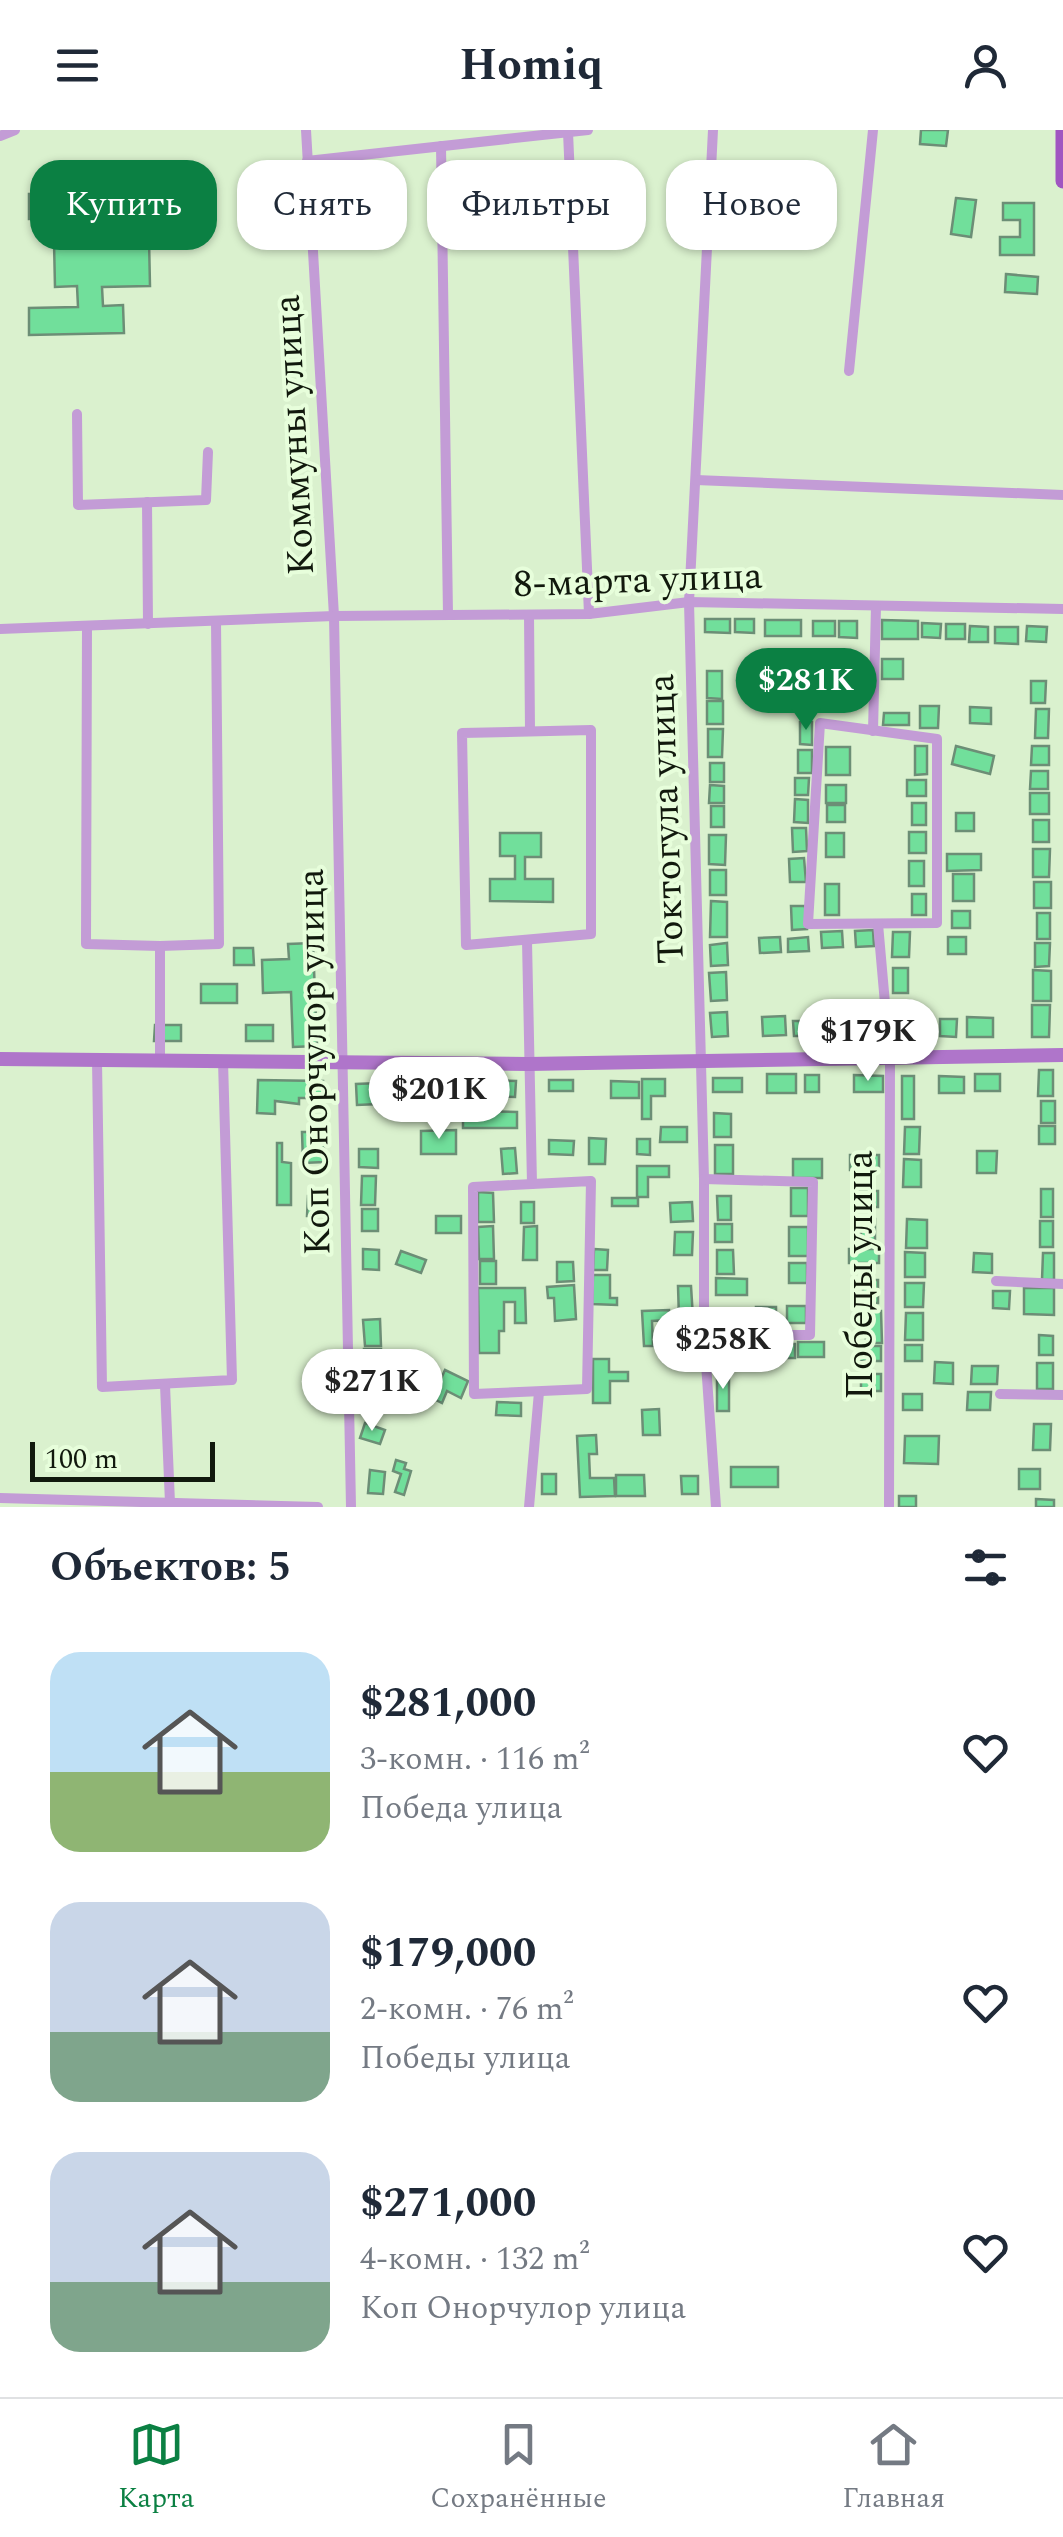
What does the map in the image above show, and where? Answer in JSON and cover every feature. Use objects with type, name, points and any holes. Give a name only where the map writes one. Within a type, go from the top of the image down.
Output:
[{"type":"main road","points":[[1063,130],[1063,181]]},
{"type":"street","points":[[0,136],[15,130]]},
{"type":"street","name":"Коммуны улица","points":[[306,130],[307,160]]},
{"type":"street","points":[[316,160],[588,130]]},
{"type":"street","name":"Токтогула улица","points":[[713,130],[689,602],[702,1060],[704,1336],[716,1507]]},
{"type":"street","points":[[848,371],[873,130]]},
{"type":"street","points":[[568,132],[590,614]]},
{"type":"street","points":[[441,146],[448,615]]},
{"type":"street","name":"Коммуны улица","points":[[312,250],[334,616]]},
{"type":"street","points":[[76,414],[78,505],[206,500],[208,452]]},
{"type":"street","points":[[696,480],[1063,496]]},
{"type":"street","points":[[147,502],[148,624]]},
{"type":"street","name":"8-марта улица","points":[[0,630],[334,616],[590,614],[689,602],[1063,609]]},
{"type":"street","points":[[873,731],[876,606]]},
{"type":"street","points":[[529,614],[530,731]]},
{"type":"street","name":"Коп Онорчулор улица","points":[[334,616],[351,1507]]},
{"type":"street","points":[[87,626],[86,944],[219,944],[216,621]]},
{"type":"street","points":[[820,723],[937,739],[937,923],[878,924],[808,924],[820,723]]},
{"type":"street","points":[[591,730],[592,934],[466,945],[462,733],[530,731],[591,730]]},
{"type":"street","name":"Победы улица","points":[[878,924],[890,1060],[888,1507]]},
{"type":"street","points":[[527,941],[532,1184]]},
{"type":"street","points":[[160,946],[160,1061]]},
{"type":"street","points":[[0,1058],[528,1064],[1063,1056]]},
{"type":"street","points":[[97,1060],[102,1387],[232,1380],[222,1061]]},
{"type":"street","points":[[704,1179],[813,1182],[810,1335],[704,1336]]},
{"type":"street","points":[[591,1181],[587,1390],[539,1392],[474,1394],[472,1187],[591,1181]]},
{"type":"street","points":[[996,1282],[1063,1284]]},
{"type":"street","points":[[166,1386],[170,1503]]},
{"type":"street","points":[[528,1507],[539,1392]]},
{"type":"street","points":[[1000,1394],[1063,1395]]},
{"type":"street","points":[[0,1498],[318,1507]]},
{"type":"building","points":[[921,130],[948,130],[946,146],[920,144]]},
{"type":"building","points":[[956,198],[976,200],[971,237],[951,234]]},
{"type":"building","points":[[1003,203],[1034,203],[1034,255],[1000,255],[1000,237],[1020,237],[1020,220],[1003,220]]},
{"type":"building","points":[[54,250],[149,250],[150,286],[102,287],[103,306],[123,305],[124,333],[29,335],[29,308],[78,307],[77,286],[55,287]]},
{"type":"building","points":[[1006,274],[1038,277],[1037,294],[1005,292]]},
{"type":"building","points":[[705,619],[730,619],[730,633],[705,632]]},
{"type":"building","points":[[735,619],[754,619],[754,633],[735,632]]},
{"type":"building","points":[[765,620],[801,620],[801,636],[765,636]]},
{"type":"building","points":[[882,620],[918,621],[918,639],[882,639]]},
{"type":"building","points":[[813,621],[835,621],[835,636],[813,636]]},
{"type":"building","points":[[839,621],[857,621],[857,638],[839,637]]},
{"type":"building","points":[[922,623],[941,624],[940,638],[922,637]]},
{"type":"building","points":[[946,624],[965,624],[965,639],[946,639]]},
{"type":"building","points":[[970,626],[988,627],[988,642],[969,642]]},
{"type":"building","points":[[1027,626],[1047,627],[1046,642],[1026,641]]},
{"type":"building","points":[[995,627],[1018,627],[1018,644],[995,643]]},
{"type":"building","points":[[882,659],[903,659],[903,679],[882,679]]},
{"type":"building","points":[[707,671],[722,671],[722,699],[707,698]]},
{"type":"building","points":[[805,672],[825,673],[825,707],[805,707]]},
{"type":"building","points":[[837,673],[859,674],[859,692],[837,691]]},
{"type":"building","points":[[1031,681],[1046,681],[1045,703],[1031,703]]},
{"type":"building","points":[[707,701],[723,701],[723,724],[707,724]]},
{"type":"building","points":[[920,706],[939,706],[938,728],[920,728]]},
{"type":"building","points":[[970,707],[991,708],[991,724],[970,723]]},
{"type":"building","points":[[1036,709],[1049,709],[1048,738],[1035,738]]},
{"type":"building","points":[[884,713],[909,713],[909,725],[883,725]]},
{"type":"building","points":[[800,722],[812,722],[812,745],[800,744]]},
{"type":"building","points":[[708,729],[723,729],[722,757],[708,757]]},
{"type":"building","points":[[915,746],[927,746],[927,774],[915,775]]},
{"type":"building","points":[[956,746],[994,756],[990,774],[952,764]]},
{"type":"building","points":[[1032,746],[1049,746],[1049,765],[1031,765]]},
{"type":"building","points":[[826,747],[850,747],[850,775],[826,775]]},
{"type":"building","points":[[798,750],[812,750],[812,773],[798,773]]},
{"type":"building","points":[[710,763],[724,763],[724,782],[710,782]]},
{"type":"building","points":[[1031,771],[1048,771],[1048,789],[1030,789]]},
{"type":"building","points":[[795,778],[809,778],[808,795],[795,795]]},
{"type":"building","points":[[907,780],[926,780],[926,796],[907,796]]},
{"type":"building","points":[[710,785],[724,786],[724,803],[709,803]]},
{"type":"building","points":[[826,785],[846,785],[846,803],[826,803]]},
{"type":"building","points":[[1030,793],[1049,793],[1049,814],[1030,814]]},
{"type":"building","points":[[795,799],[808,800],[808,823],[794,822]]},
{"type":"building","points":[[912,803],[926,803],[926,825],[912,825]]},
{"type":"building","points":[[827,805],[845,805],[845,822],[827,822]]},
{"type":"building","points":[[711,806],[724,806],[724,827],[711,827]]},
{"type":"building","points":[[956,813],[974,813],[974,831],[956,831]]},
{"type":"building","points":[[1033,820],[1049,820],[1049,842],[1033,842]]},
{"type":"building","points":[[792,828],[806,828],[807,851],[793,852]]},
{"type":"building","points":[[909,832],[926,832],[926,853],[909,853]]},
{"type":"building","points":[[500,833],[541,833],[541,857],[525,857],[525,879],[553,879],[553,902],[490,901],[490,879],[515,879],[515,856],[500,856]]},
{"type":"building","points":[[826,833],[844,833],[844,857],[826,857]]},
{"type":"building","points":[[709,835],[726,835],[725,865],[709,864]]},
{"type":"building","points":[[1033,849],[1050,849],[1049,877],[1033,877]]},
{"type":"building","points":[[947,854],[981,854],[981,870],[947,871]]},
{"type":"building","points":[[804,858],[806,882],[790,882],[789,859]]},
{"type":"building","points":[[909,861],[924,861],[924,886],[909,886]]},
{"type":"building","points":[[710,870],[726,870],[726,895],[710,895]]},
{"type":"building","points":[[953,874],[974,874],[974,901],[953,901]]},
{"type":"building","points":[[1034,882],[1051,882],[1051,908],[1034,908]]},
{"type":"building","points":[[825,884],[839,884],[839,915],[825,915]]},
{"type":"building","points":[[912,894],[926,894],[926,915],[912,915]]},
{"type":"building","points":[[711,901],[727,902],[727,937],[710,937]]},
{"type":"building","points":[[791,906],[805,906],[807,929],[792,930]]},
{"type":"building","points":[[952,911],[970,911],[970,928],[952,928]]},
{"type":"building","points":[[1037,913],[1050,913],[1050,939],[1037,939]]},
{"type":"building","points":[[873,930],[874,946],[856,947],[855,931]]},
{"type":"building","points":[[842,931],[843,947],[822,948],[821,932]]},
{"type":"building","points":[[893,932],[910,932],[909,957],[892,957]]},
{"type":"building","points":[[780,937],[781,952],[760,953],[759,938]]},
{"type":"building","points":[[808,937],[809,951],[788,952],[788,939]]},
{"type":"building","points":[[948,937],[966,937],[966,954],[948,954]]},
{"type":"building","points":[[313,943],[317,1046],[293,1047],[291,992],[263,993],[262,960],[289,959],[288,944]]},
{"type":"building","points":[[727,943],[728,965],[711,966],[710,945]]},
{"type":"building","points":[[1035,943],[1050,943],[1049,966],[1035,967]]},
{"type":"building","points":[[234,948],[253,948],[254,965],[234,965]]},
{"type":"building","points":[[893,968],[908,968],[908,993],[893,993]]},
{"type":"building","points":[[1033,970],[1051,971],[1051,1001],[1033,1001]]},
{"type":"building","points":[[726,972],[727,1000],[711,1001],[709,973]]},
{"type":"building","points":[[201,984],[237,984],[237,1003],[201,1003]]},
{"type":"building","points":[[897,1001],[909,1001],[909,1032],[896,1032]]},
{"type":"building","points":[[1032,1005],[1050,1005],[1049,1037],[1032,1037]]},
{"type":"building","points":[[727,1012],[728,1036],[712,1037],[710,1013]]},
{"type":"building","points":[[785,1016],[786,1035],[763,1036],[762,1017]]},
{"type":"building","points":[[967,1017],[993,1018],[993,1037],[967,1037]]},
{"type":"building","points":[[847,1018],[848,1036],[827,1037],[826,1019]]},
{"type":"building","points":[[878,1019],[879,1036],[859,1037],[858,1020]]},
{"type":"building","points":[[940,1019],[957,1019],[956,1037],[940,1036]]},
{"type":"building","points":[[793,1021],[813,1021],[813,1036],[794,1036]]},
{"type":"building","points":[[155,1025],[181,1025],[181,1041],[154,1041]]},
{"type":"building","points":[[246,1025],[273,1025],[273,1041],[246,1041]]},
{"type":"building","points":[[1039,1070],[1053,1070],[1053,1096],[1038,1096]]},
{"type":"building","points":[[767,1074],[796,1074],[796,1093],[767,1093]]},
{"type":"building","points":[[975,1074],[1000,1074],[1000,1091],[975,1091]]},
{"type":"building","points":[[805,1075],[819,1075],[819,1092],[805,1092]]},
{"type":"building","points":[[854,1075],[883,1076],[883,1092],[854,1092]]},
{"type":"building","points":[[902,1076],[914,1076],[914,1119],[902,1119]]},
{"type":"building","points":[[939,1076],[964,1077],[964,1093],[939,1093]]},
{"type":"building","points":[[713,1078],[742,1078],[742,1092],[713,1092]]},
{"type":"building","points":[[463,1079],[491,1079],[491,1093],[463,1093]]},
{"type":"building","points":[[642,1079],[665,1079],[665,1096],[651,1096],[651,1119],[642,1119]]},
{"type":"building","points":[[258,1080],[323,1081],[323,1109],[311,1109],[311,1098],[299,1098],[299,1104],[275,1101],[275,1114],[257,1113]]},
{"type":"building","points":[[494,1080],[516,1081],[515,1097],[493,1096]]},
{"type":"building","points":[[549,1080],[573,1080],[573,1091],[549,1091]]},
{"type":"building","points":[[611,1081],[639,1082],[639,1098],[611,1098]]},
{"type":"building","points":[[432,1082],[453,1082],[453,1097],[433,1098]]},
{"type":"building","points":[[379,1083],[379,1104],[357,1105],[356,1084]]},
{"type":"building","points":[[1041,1101],[1055,1101],[1055,1123],[1041,1123]]},
{"type":"building","points":[[463,1111],[517,1112],[517,1128],[463,1128]]},
{"type":"building","points":[[714,1113],[731,1114],[731,1137],[714,1137]]},
{"type":"building","points":[[1039,1126],[1055,1126],[1055,1144],[1039,1144]]},
{"type":"building","points":[[661,1127],[687,1127],[687,1142],[660,1142]]},
{"type":"building","points":[[905,1127],[920,1127],[919,1154],[904,1154]]},
{"type":"building","points":[[456,1130],[456,1154],[421,1154],[421,1131]]},
{"type":"building","points":[[302,1132],[324,1132],[324,1162],[303,1163]]},
{"type":"building","points":[[589,1138],[606,1139],[605,1164],[589,1164]]},
{"type":"building","points":[[637,1139],[650,1139],[650,1155],[637,1154]]},
{"type":"building","points":[[549,1140],[574,1141],[573,1155],[549,1154]]},
{"type":"building","points":[[277,1143],[282,1143],[282,1162],[291,1163],[291,1205],[277,1205]]},
{"type":"building","points":[[715,1145],[733,1145],[733,1174],[715,1174]]},
{"type":"building","points":[[515,1148],[517,1173],[503,1174],[501,1149]]},
{"type":"building","points":[[359,1149],[378,1149],[378,1168],[359,1167]]},
{"type":"building","points":[[977,1151],[997,1151],[996,1173],[977,1173]]},
{"type":"building","points":[[850,1155],[879,1155],[879,1170],[850,1170]]},
{"type":"building","points":[[793,1159],[822,1159],[822,1178],[793,1178]]},
{"type":"building","points":[[904,1159],[921,1160],[921,1187],[903,1187]]},
{"type":"building","points":[[637,1166],[669,1166],[669,1177],[648,1177],[648,1197],[637,1197]]},
{"type":"building","points":[[362,1176],[376,1176],[375,1205],[361,1205]]},
{"type":"building","points":[[791,1188],[808,1188],[808,1216],[791,1216]]},
{"type":"building","points":[[1041,1189],[1053,1189],[1053,1217],[1041,1217]]},
{"type":"building","points":[[860,1191],[878,1191],[878,1207],[860,1207]]},
{"type":"building","points":[[478,1192],[493,1193],[494,1222],[478,1222]]},
{"type":"building","points":[[308,1196],[325,1196],[325,1216],[307,1216]]},
{"type":"building","points":[[717,1196],[731,1196],[731,1220],[718,1220]]},
{"type":"building","points":[[612,1198],[638,1198],[638,1206],[612,1206]]},
{"type":"building","points":[[521,1202],[534,1202],[534,1223],[521,1223]]},
{"type":"building","points":[[692,1202],[693,1221],[671,1222],[670,1203]]},
{"type":"building","points":[[362,1209],[378,1209],[378,1231],[362,1231]]},
{"type":"building","points":[[436,1216],[461,1216],[461,1233],[436,1233]]},
{"type":"building","points":[[861,1219],[875,1219],[875,1245],[861,1245]]},
{"type":"building","points":[[907,1219],[927,1220],[927,1248],[906,1248]]},
{"type":"building","points":[[1040,1221],[1053,1221],[1053,1247],[1040,1247]]},
{"type":"building","points":[[715,1224],[732,1224],[732,1242],[715,1242]]},
{"type":"building","points":[[493,1226],[494,1259],[479,1259],[478,1227]]},
{"type":"building","points":[[537,1226],[537,1260],[523,1260],[524,1227]]},
{"type":"building","points":[[789,1227],[808,1227],[808,1256],[789,1256]]},
{"type":"building","points":[[675,1232],[693,1232],[692,1255],[674,1255]]},
{"type":"building","points":[[363,1249],[379,1250],[379,1270],[363,1269]]},
{"type":"building","points":[[594,1249],[608,1250],[607,1270],[593,1270]]},
{"type":"building","points":[[849,1249],[879,1249],[879,1263],[849,1263]]},
{"type":"building","points":[[717,1250],[733,1250],[734,1274],[717,1274]]},
{"type":"building","points":[[401,1251],[426,1260],[421,1273],[396,1264]]},
{"type":"building","points":[[905,1252],[925,1253],[925,1277],[905,1277]]},
{"type":"building","points":[[974,1253],[992,1254],[992,1273],[973,1272]]},
{"type":"building","points":[[1043,1253],[1054,1253],[1054,1280],[1042,1280]]},
{"type":"building","points":[[480,1261],[496,1261],[496,1284],[480,1284]]},
{"type":"building","points":[[557,1262],[573,1262],[574,1281],[557,1282]]},
{"type":"building","points":[[789,1263],[807,1263],[807,1283],[789,1283]]},
{"type":"building","points":[[593,1275],[610,1275],[610,1298],[617,1298],[617,1305],[592,1304]]},
{"type":"building","points":[[716,1278],[747,1279],[747,1295],[716,1295]]},
{"type":"building","points":[[863,1280],[878,1280],[878,1303],[863,1303]]},
{"type":"building","points":[[905,1283],[924,1283],[923,1307],[905,1307]]},
{"type":"building","points":[[574,1285],[576,1319],[555,1321],[554,1298],[548,1298],[547,1287]]},
{"type":"building","points":[[678,1286],[691,1286],[693,1318],[679,1318]]},
{"type":"building","points":[[478,1288],[525,1288],[526,1323],[515,1323],[515,1302],[504,1302],[499,1353],[479,1353]]},
{"type":"building","points":[[1024,1288],[1054,1288],[1054,1315],[1024,1314]]},
{"type":"building","points":[[993,1291],[1010,1291],[1009,1309],[993,1308]]},
{"type":"building","points":[[787,1306],[806,1306],[806,1323],[787,1323]]},
{"type":"building","points":[[756,1307],[776,1307],[776,1324],[756,1324]]},
{"type":"building","points":[[669,1310],[669,1320],[652,1321],[653,1346],[644,1346],[642,1311]]},
{"type":"building","points":[[865,1311],[881,1311],[882,1343],[866,1343]]},
{"type":"building","points":[[906,1313],[923,1313],[923,1340],[905,1340]]},
{"type":"building","points":[[380,1319],[381,1346],[365,1346],[363,1320]]},
{"type":"building","points":[[1039,1335],[1053,1336],[1053,1355],[1039,1355]]},
{"type":"building","points":[[718,1340],[741,1340],[741,1355],[718,1355]]},
{"type":"building","points":[[798,1342],[824,1342],[824,1357],[798,1357]]},
{"type":"building","points":[[772,1344],[795,1344],[795,1358],[772,1358]]},
{"type":"building","points":[[905,1345],[922,1345],[922,1361],[905,1361]]},
{"type":"building","points":[[857,1346],[881,1346],[881,1361],[857,1361]]},
{"type":"building","points":[[364,1349],[381,1349],[381,1386],[364,1386]]},
{"type":"building","points":[[593,1359],[609,1359],[609,1372],[628,1372],[628,1381],[610,1381],[610,1403],[593,1403]]},
{"type":"building","points":[[935,1362],[953,1363],[953,1384],[934,1383]]},
{"type":"building","points":[[1037,1363],[1053,1363],[1053,1389],[1037,1389]]},
{"type":"building","points":[[972,1366],[998,1366],[997,1384],[971,1384]]},
{"type":"building","points":[[445,1370],[468,1381],[461,1398],[447,1391],[442,1403],[432,1398]]},
{"type":"building","points":[[717,1372],[729,1372],[729,1411],[717,1411]]},
{"type":"building","points":[[861,1374],[881,1374],[881,1391],[861,1391]]},
{"type":"building","points":[[366,1389],[381,1389],[381,1410],[366,1411]]},
{"type":"building","points":[[968,1392],[991,1392],[990,1410],[967,1410]]},
{"type":"building","points":[[903,1394],[922,1394],[922,1410],[903,1410]]},
{"type":"building","points":[[497,1402],[521,1403],[521,1416],[496,1415]]},
{"type":"building","points":[[659,1409],[660,1435],[643,1435],[642,1410]]},
{"type":"building","points":[[365,1423],[385,1430],[380,1444],[360,1438]]},
{"type":"building","points":[[1034,1424],[1051,1424],[1050,1450],[1033,1450]]},
{"type":"building","points":[[596,1435],[597,1454],[589,1454],[590,1478],[614,1478],[615,1496],[580,1497],[577,1436]]},
{"type":"building","points":[[905,1436],[939,1436],[938,1464],[904,1463]]},
{"type":"building","points":[[396,1460],[406,1463],[404,1469],[411,1471],[404,1495],[395,1492],[401,1474],[393,1471]]},
{"type":"building","points":[[731,1467],[778,1467],[778,1487],[731,1487]]},
{"type":"building","points":[[1019,1469],[1040,1469],[1040,1489],[1019,1489]]},
{"type":"building","points":[[370,1470],[385,1472],[383,1494],[368,1493]]},
{"type":"building","points":[[542,1474],[556,1474],[556,1494],[542,1494]]},
{"type":"building","points":[[616,1475],[644,1475],[645,1496],[616,1496]]},
{"type":"building","points":[[681,1476],[698,1476],[698,1494],[682,1494]]},
{"type":"building","points":[[899,1496],[916,1496],[916,1507],[899,1507]]},
{"type":"building","points":[[1036,1499],[1054,1500],[1054,1507],[1036,1507]]}]
